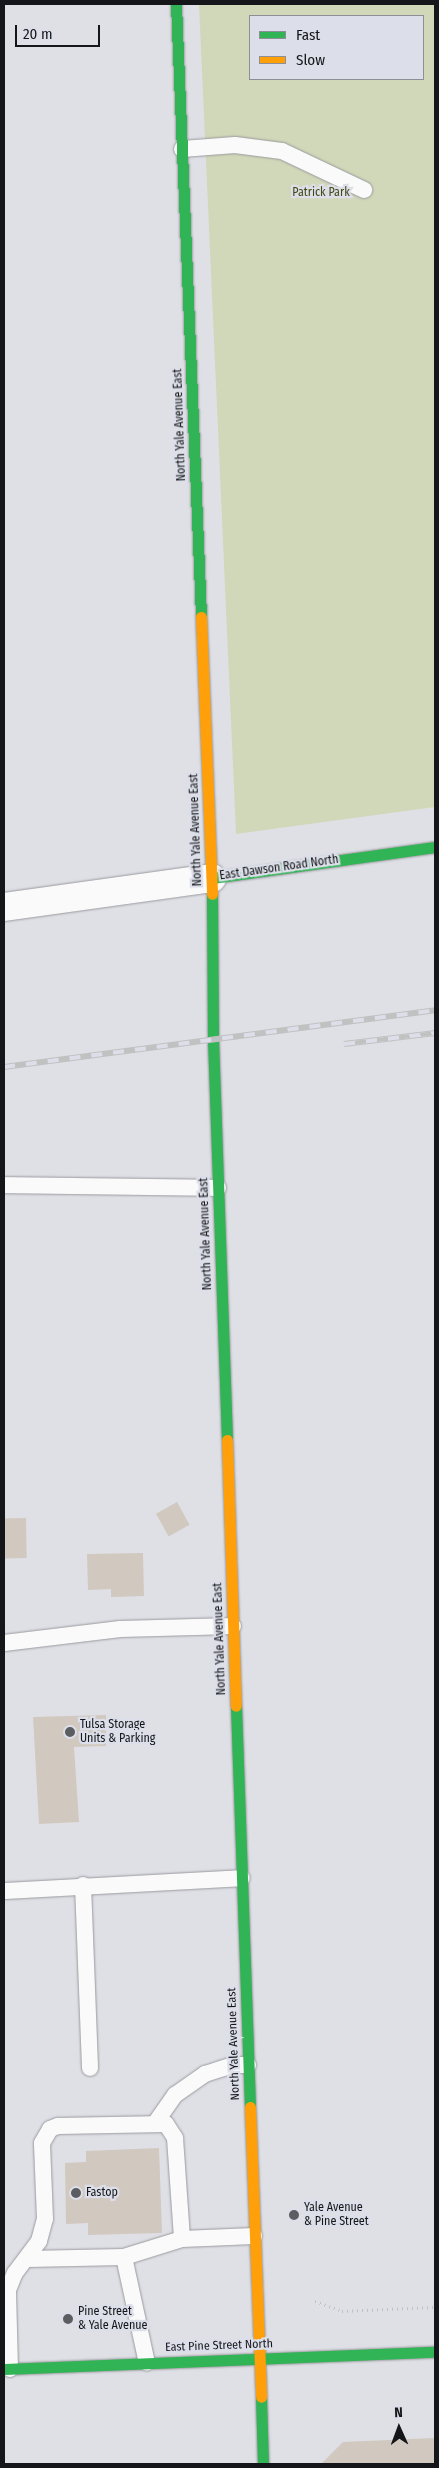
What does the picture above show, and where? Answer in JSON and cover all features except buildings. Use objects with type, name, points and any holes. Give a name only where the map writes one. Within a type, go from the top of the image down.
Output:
[{"type":"main road","name":"North Yale Avenue East","points":[[176,4],[212,878],[218,1188],[262,2464]]},
{"type":"main road","name":"East Dawson Road North","points":[[212,878],[435,847]]},
{"type":"main road","name":"East Pine Street North","points":[[7,2369],[435,2352]]},
{"type":"street","name":"East Dawson Road North","points":[[4,906],[212,878]]},
{"type":"lane","points":[[182,149],[235,145],[282,152],[364,190]]},
{"type":"lane","points":[[4,1185],[218,1188]]},
{"type":"lane","points":[[4,1643],[120,1629],[234,1626]]},
{"type":"lane","points":[[4,1891],[83,1885],[242,1878]]},
{"type":"lane","points":[[83,1885],[90,2068]]},
{"type":"lane","points":[[156,2122],[175,2095],[205,2074],[248,2065]]},
{"type":"lane","points":[[7,2369],[8,2290],[15,2273],[27,2259],[38,2241],[45,2219],[42,2143],[50,2129],[58,2126],[156,2122],[172,2129],[175,2138],[182,2239]]},
{"type":"lane","points":[[27,2259],[124,2257],[182,2239],[254,2236]]},
{"type":"lane","points":[[124,2257],[147,2363]]},
{"type":"path","points":[[315,2301],[342,2311],[435,2307]]},
{"type":"green space","name":"Patrick Park","points":[[199,4],[435,4],[435,807],[236,834]]},
{"type":"railway","points":[[4,1067],[435,1010]]},
{"type":"railway","points":[[344,1044],[435,1033]]},
{"type":"traffic: fast","points":[[176,4],[201,617]]},
{"type":"traffic: fast","points":[[212,878],[435,847]]},
{"type":"traffic: fast","points":[[212,894],[213,1039],[227,1440]]},
{"type":"traffic: fast","points":[[236,1706],[250,2107]]},
{"type":"traffic: fast","points":[[4,2369],[435,2352]]},
{"type":"traffic: fast","points":[[261,2397],[263,2464]]},
{"type":"traffic: slow","points":[[201,617],[212,894]]},
{"type":"traffic: slow","points":[[227,1440],[236,1706]]},
{"type":"traffic: slow","points":[[250,2107],[261,2397]]},
{"type":"place","name":"Tulsa Storage Units & Parking","points":[[70,1732]]},
{"type":"place","name":"Fastop","points":[[76,2193]]},
{"type":"place","name":"Yale Avenue & Pine Street","points":[[294,2215]]},
{"type":"place","name":"Pine Street & Yale Avenue","points":[[68,2319]]}]
